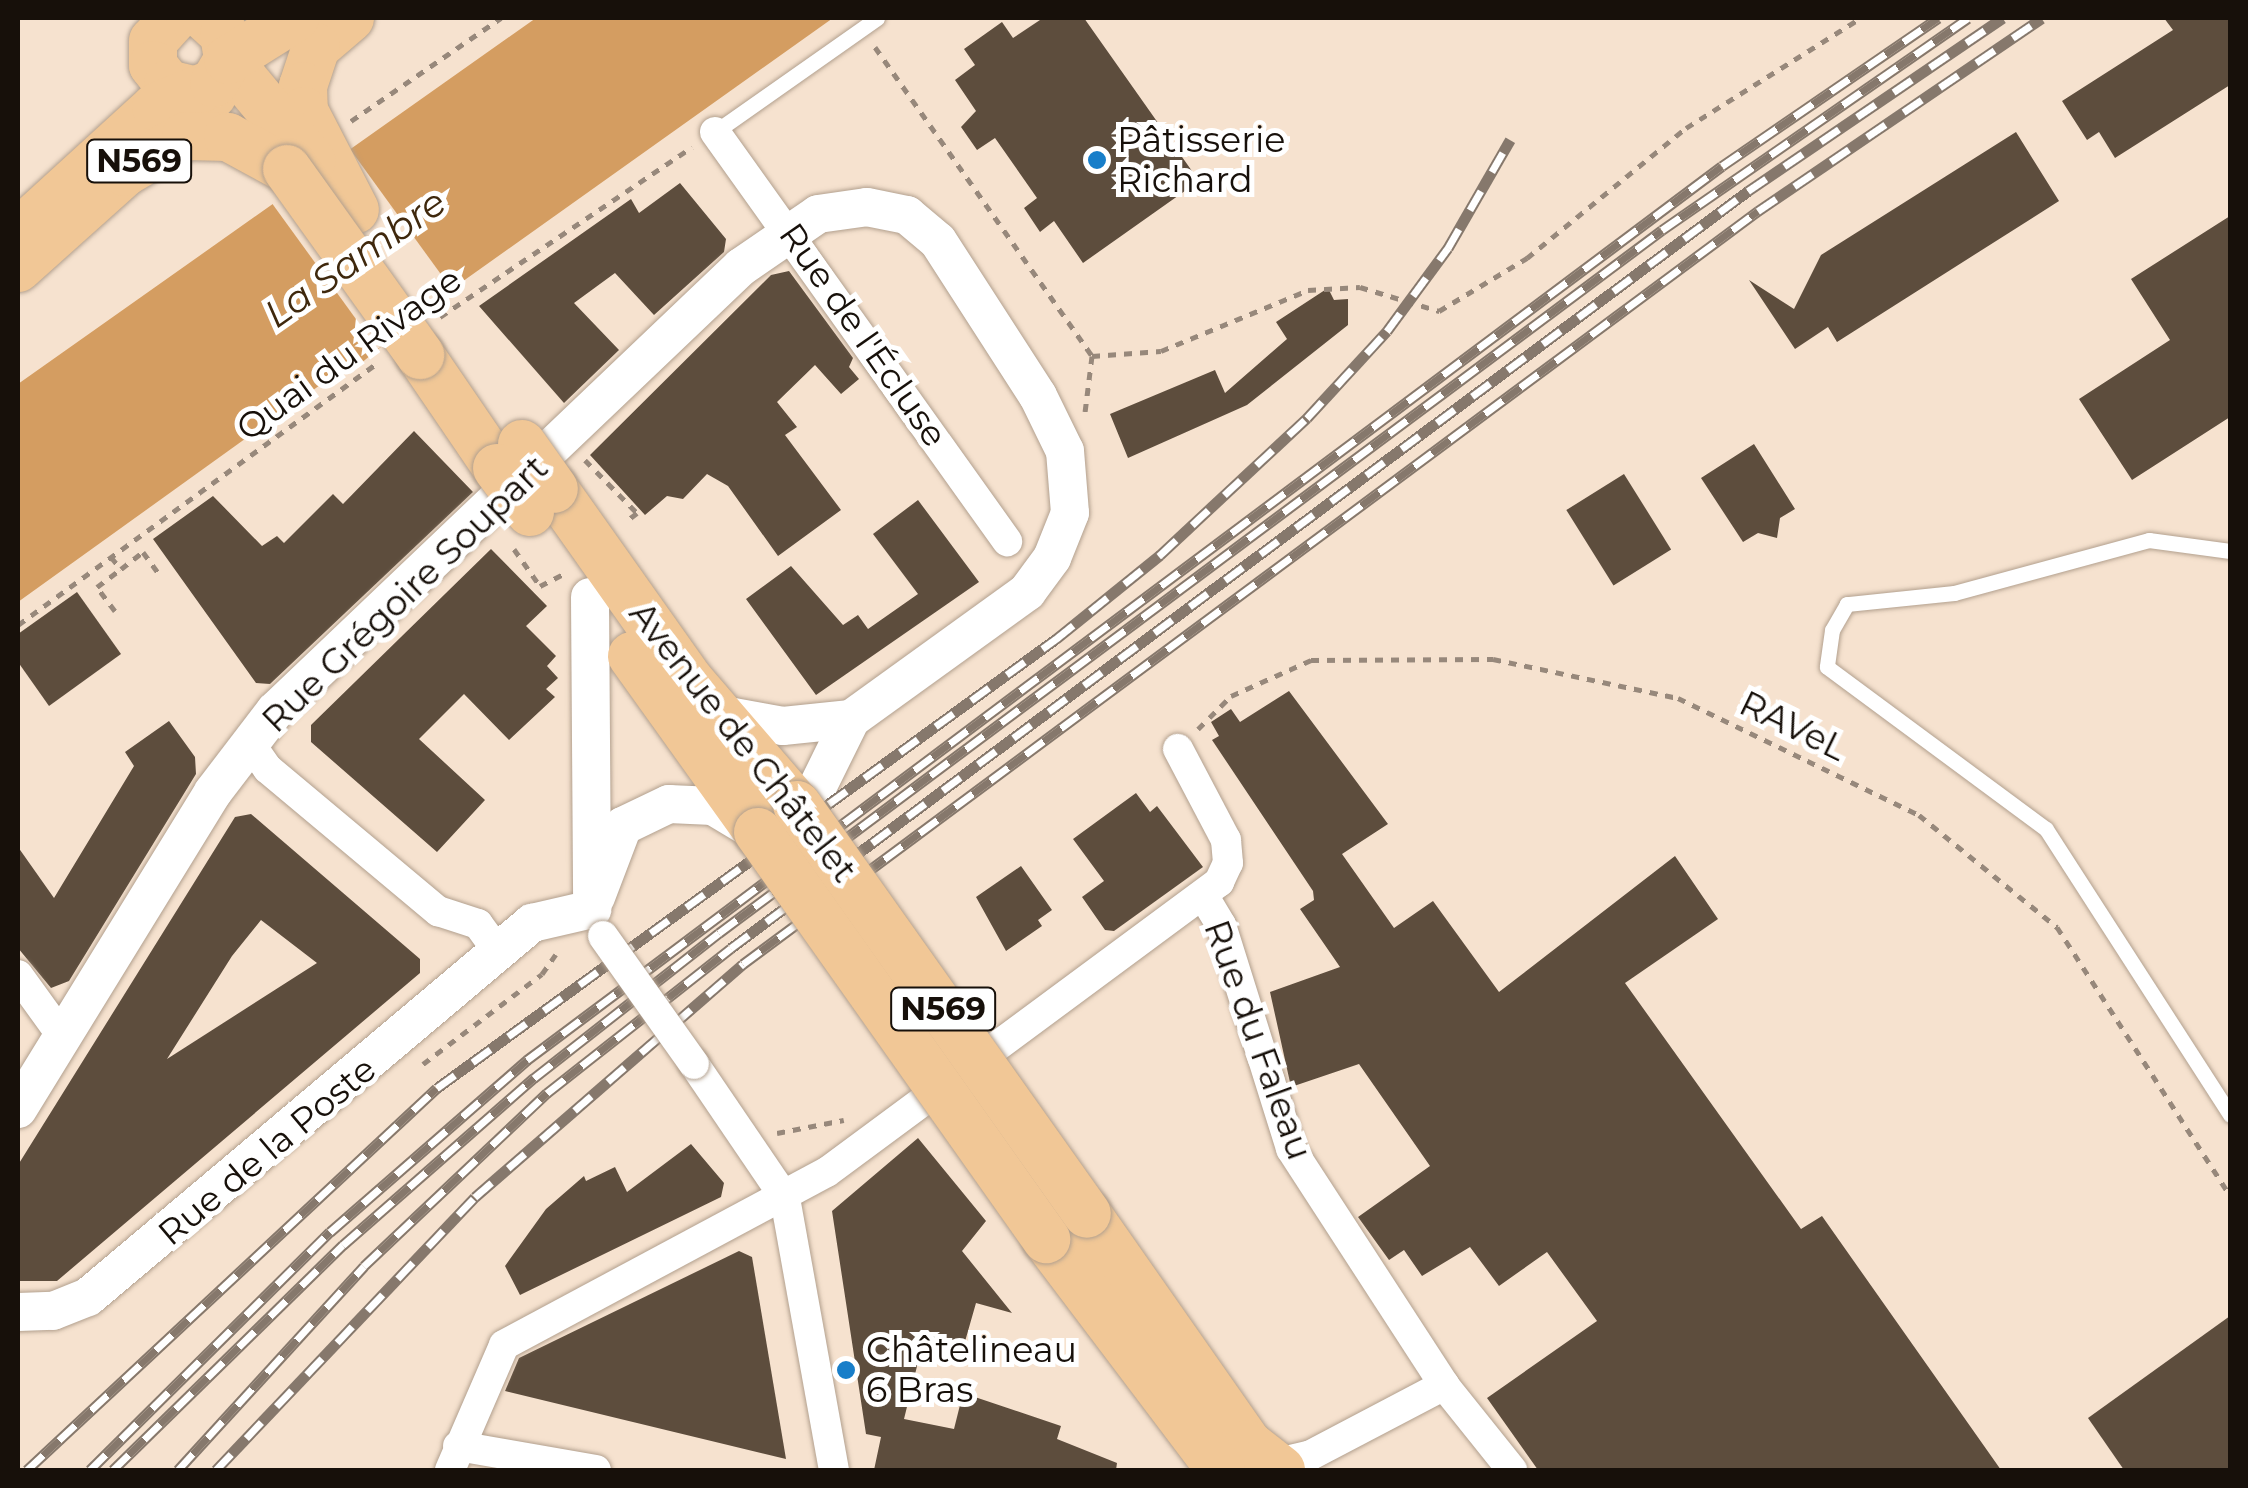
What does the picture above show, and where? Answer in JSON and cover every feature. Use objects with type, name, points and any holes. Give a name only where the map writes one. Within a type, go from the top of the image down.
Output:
[{"type":"main road","name":"Avenue de Châtelet","points":[[206,18],[224,34],[228,60],[305,157],[356,210],[421,343]]},
{"type":"main road","points":[[18,234],[156,107],[214,83],[228,60],[295,18]]},
{"type":"main road","name":"N569","points":[[18,268],[125,172],[186,136],[228,137],[305,157],[307,64],[350,18]]},
{"type":"main road","name":"Avenue de Châtelet","points":[[153,29],[159,76],[191,91],[225,97],[305,157],[421,343],[526,478],[717,714],[806,799],[1087,1214],[1248,1444],[1270,1468]]},
{"type":"main road","name":"Avenue de Châtelet","points":[[526,478],[580,584],[1046,1240],[1221,1470]]},
{"type":"street","name":"Rue de l'Écluse","points":[[715,132],[789,229],[1007,541]]},
{"type":"street","points":[[789,229],[818,214],[868,207],[907,215],[928,232],[1028,379],[1064,451],[1070,513],[1052,558],[1027,592],[852,719],[806,799]]},
{"type":"street","name":"Rue Grégoire Soupart","points":[[20,1099],[213,792],[275,711],[789,229]]},
{"type":"street","points":[[580,584],[598,923],[786,1198],[834,1470]]},
{"type":"street","points":[[717,714],[783,726],[852,719]]},
{"type":"street","points":[[250,745],[268,769],[438,911],[478,924],[499,953]]},
{"type":"street","points":[[596,1470],[454,1458],[504,1345],[786,1198],[1203,895],[1228,863],[1226,840],[1178,749]]},
{"type":"street","points":[[598,923],[623,826],[669,804],[712,806],[758,832]]},
{"type":"street","name":"Rue du Faleau","points":[[1203,895],[1221,925],[1291,1150],[1444,1385],[1512,1470]]},
{"type":"street","name":"Rue de la Poste","points":[[18,1312],[52,1311],[88,1297],[532,923],[598,923]]},
{"type":"street","points":[[18,975],[62,1036]]},
{"type":"street","points":[[1270,1468],[1309,1456],[1444,1385]]},
{"type":"lane","points":[[715,132],[877,18]]},
{"type":"lane","points":[[2230,551],[2149,540],[1954,593],[1847,604],[1832,630],[1827,667],[2046,829],[2230,1115]]},
{"type":"path","points":[[378,106],[501,18]]},
{"type":"path","points":[[1092,356],[1161,350],[1308,290],[1360,287],[1440,311],[1527,258],[1686,128],[1861,18]]},
{"type":"path","points":[[862,28],[1092,356],[1084,424],[1064,451]]},
{"type":"path","name":"Quai du Rivage","points":[[18,624],[715,132]]},
{"type":"path","points":[[580,584],[540,586],[526,478],[637,513]]},
{"type":"path","points":[[115,612],[97,587],[143,552],[161,577]]},
{"type":"path","points":[[112,558],[121,569]]},
{"type":"path","name":"RAVeL","points":[[1178,749],[1231,696],[1311,660],[1493,659],[1678,698],[1919,815],[2057,927],[2230,1195]]},
{"type":"path","points":[[748,1141],[848,1119],[896,1119]]},
{"type":"water","name":"La Sambre","points":[[536,18],[833,18],[452,289],[360,364],[348,365],[18,602],[18,384]]},
{"type":"pier","points":[[347,145],[455,293],[378,349],[270,201]]},
{"type":"building","name":"Pâtisserie Richard","points":[[1043,18],[1084,18],[1199,181],[1083,263],[1054,221],[1040,232],[1024,208],[1037,198],[995,138],[977,150],[961,127],[976,111],[955,80],[975,65],[964,49],[1002,22],[1013,38]]},
{"type":"building","points":[[2164,18],[2230,18],[2230,85],[2115,158],[2099,132],[2087,140],[2062,101],[2173,30]]},
{"type":"building","points":[[2016,132],[2059,201],[1837,342],[1828,327],[1795,349],[1749,280],[1794,309],[1821,255]]},
{"type":"building","points":[[680,183],[726,239],[724,252],[654,315],[615,273],[574,303],[619,350],[564,403],[479,306],[631,199],[639,213]]},
{"type":"building","points":[[2230,216],[2230,417],[2132,480],[2079,399],[2170,340],[2131,279]]},
{"type":"building","points":[[789,271],[853,358],[849,367],[859,379],[841,394],[815,365],[777,402],[797,427],[785,435],[841,510],[778,556],[728,486],[707,474],[683,499],[667,496],[645,515],[590,455],[771,275]]},
{"type":"building","points":[[1328,288],[1334,300],[1348,299],[1348,325],[1247,405],[1128,458],[1110,414],[1215,370],[1225,393],[1287,339],[1276,322]]},
{"type":"building","points":[[414,431],[473,492],[270,684],[256,683],[153,539],[213,496],[262,546],[277,536],[284,543],[333,494],[343,504]]},
{"type":"building","points":[[1754,444],[1795,509],[1780,518],[1777,538],[1758,533],[1743,542],[1701,478]]},
{"type":"building","points":[[1624,474],[1671,549],[1613,586],[1566,510]]},
{"type":"building","points":[[918,500],[979,582],[816,695],[746,599],[791,566],[843,625],[858,615],[868,629],[918,594],[873,534]]},
{"type":"building","points":[[491,549],[547,606],[526,626],[556,656],[547,666],[558,678],[546,689],[555,697],[509,740],[464,694],[419,739],[485,800],[437,852],[311,742],[311,725]]},
{"type":"building","points":[[77,592],[121,654],[49,706],[18,662],[18,634]]},
{"type":"building","points":[[1289,691],[1388,824],[1342,854],[1394,928],[1433,901],[1499,992],[1675,856],[1718,919],[1625,983],[1801,1229],[1822,1216],[2001,1470],[1538,1470],[1487,1398],[1597,1321],[1547,1252],[1499,1286],[1470,1247],[1422,1276],[1404,1250],[1389,1260],[1358,1217],[1430,1166],[1359,1064],[1291,1087],[1270,992],[1340,967],[1300,909],[1314,900],[1313,891],[1212,740],[1219,736],[1211,722],[1231,709],[1240,722]]},
{"type":"building","points":[[169,721],[195,757],[196,774],[69,981],[51,988],[18,948],[18,847],[54,898],[134,766],[125,752]]},
{"type":"building","points":[[1136,793],[1150,812],[1157,806],[1203,867],[1114,931],[1105,930],[1082,897],[1104,881],[1073,839]]},
{"type":"building","points":[[251,814],[420,959],[420,973],[57,1281],[18,1281],[18,1165],[235,817]],"holes":[[[261,920],[317,963],[167,1059],[232,956]]]},
{"type":"building","points":[[1021,866],[1052,910],[1038,920],[1042,926],[1006,951],[976,897]]},
{"type":"building","points":[[918,1138],[986,1221],[962,1251],[1012,1313],[976,1303],[960,1359],[921,1350],[904,1419],[954,1429],[963,1393],[1061,1426],[1057,1439],[1117,1463],[1116,1470],[874,1470],[881,1437],[866,1434],[832,1211]]},
{"type":"building","points":[[691,1144],[724,1183],[721,1197],[520,1295],[505,1266],[546,1209],[584,1176],[586,1181],[615,1167],[627,1192]]},
{"type":"building","points":[[739,1251],[752,1257],[786,1459],[505,1391],[519,1358]]},
{"type":"building","points":[[2230,1316],[2230,1470],[2124,1470],[2088,1418]]},
{"type":"railway","points":[[90,1470],[330,1232],[527,1060],[1722,166],[1938,18]]},
{"type":"railway","points":[[113,1470],[343,1245],[534,1078],[719,933],[1662,230],[1968,18]]},
{"type":"railway","points":[[178,1470],[364,1266],[547,1093],[731,948],[1748,191],[2003,18]]},
{"type":"railway","points":[[216,1470],[475,1197],[743,964],[1758,211],[2042,18]]},
{"type":"railway","points":[[27,1470],[437,1088],[1056,639],[1160,555],[1307,418],[1387,331],[1448,248],[1510,140]]},
{"type":"place","name":"Pâtisserie Richard","points":[[1097,160]]},
{"type":"place","name":"Châtelineau 6 Bras","points":[[846,1370]]}]
